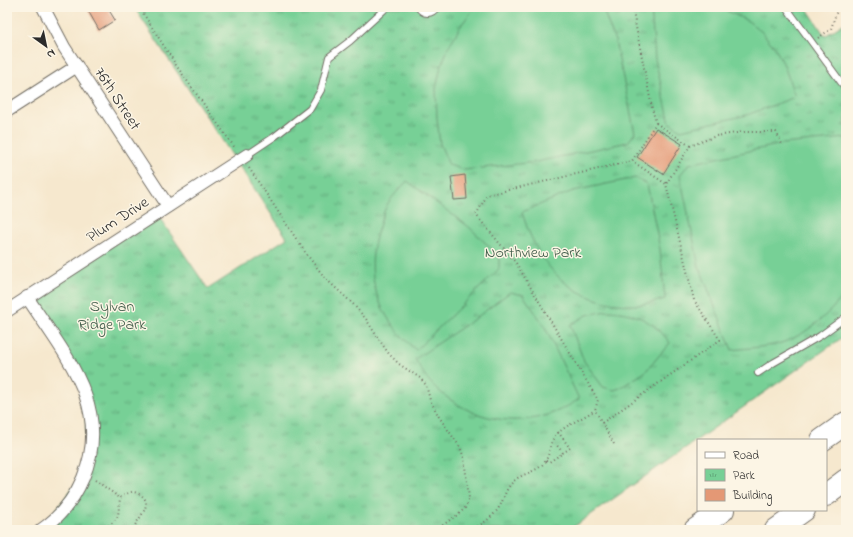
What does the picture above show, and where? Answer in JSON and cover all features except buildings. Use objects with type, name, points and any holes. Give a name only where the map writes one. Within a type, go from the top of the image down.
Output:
[{"type":"highway","points":[[823,439],[846,423]]},
{"type":"highway","points":[[827,493],[846,480]]},
{"type":"highway","points":[[695,530],[722,511]]},
{"type":"highway","points":[[776,530],[803,511]]},
{"type":"street","name":"76th Street","points":[[43,7],[54,30],[168,206]]},
{"type":"street","points":[[7,111],[77,66]]},
{"type":"street","name":"Plum Drive","points":[[7,311],[244,156]]},
{"type":"street","points":[[27,297],[73,368],[86,394],[91,413],[91,452],[84,475],[78,489],[69,503],[57,517],[41,530]]},
{"type":"lane","points":[[244,156],[274,137],[310,109],[321,90],[330,57],[387,7]]},
{"type":"lane","points":[[418,7],[422,12],[432,13],[437,7]]},
{"type":"lane","points":[[786,7],[846,90]]},
{"type":"lane","points":[[758,373],[820,336],[846,317]]},
{"type":"path","points":[[139,7],[178,68],[244,156],[307,255],[326,279],[353,304],[366,319],[389,354],[399,364],[420,378],[426,385],[430,400],[439,417],[460,448],[464,458],[469,498],[466,507],[460,513],[436,530]]},
{"type":"path","points":[[632,7],[656,123],[690,146]]},
{"type":"path","points":[[812,43],[831,29],[838,7]]},
{"type":"path","points":[[466,530],[470,530],[486,522],[498,509],[508,487],[519,477],[536,470],[546,461],[552,439],[558,432],[594,410],[598,400],[516,263],[476,214],[487,195],[632,161],[656,123]]},
{"type":"path","points":[[666,184],[690,146],[716,136],[743,132],[776,132],[782,144]]},
{"type":"path","points":[[602,423],[720,340],[694,300],[666,184],[632,161]]},
{"type":"path","points":[[594,410],[614,444]]},
{"type":"path","points":[[546,461],[549,462],[570,448],[558,432]]},
{"type":"path","points":[[556,444],[563,453]]},
{"type":"path","points":[[84,475],[95,480],[120,498]]},
{"type":"path","points":[[102,530],[111,524],[118,516],[120,498],[126,493],[136,492],[140,494],[146,502],[144,512],[133,530]]},
{"type":"green space","name":"Northview Park","points":[[134,7],[806,7],[825,36],[846,22],[846,335],[569,530],[41,530],[86,470],[86,395],[27,297],[157,214],[208,289],[287,238]]},
{"type":"green space","points":[[475,7],[602,7],[615,41],[635,133],[628,142],[536,162],[464,170],[449,165],[440,144],[436,89],[441,66],[450,44],[462,24]]},
{"type":"green space","points":[[651,7],[719,7],[748,21],[762,32],[775,48],[784,65],[795,97],[747,115],[681,130],[670,123],[655,59]]},
{"type":"green space","points":[[846,138],[846,293],[833,308],[811,328],[793,338],[772,345],[732,350],[699,266],[680,175],[689,164],[782,144]]},
{"type":"green space","points":[[635,178],[647,184],[660,249],[665,299],[638,305],[616,304],[596,299],[578,291],[563,281],[538,251],[529,233],[522,212],[573,191]]},
{"type":"green space","points":[[407,181],[469,227],[499,256],[499,269],[416,350],[392,324],[383,310],[373,279],[372,262],[374,245],[385,209],[393,196]]},
{"type":"green space","points":[[510,292],[523,295],[544,325],[579,399],[560,410],[541,417],[521,420],[502,419],[482,415],[463,408],[430,382],[415,359],[476,318]]},
{"type":"green space","points":[[606,311],[616,311],[634,315],[650,323],[664,335],[670,343],[645,372],[620,388],[614,390],[603,387],[584,361],[570,325],[587,315]]},
{"type":"park label","name":"Sylvan Ridge Park","points":[[112,316]]}]
